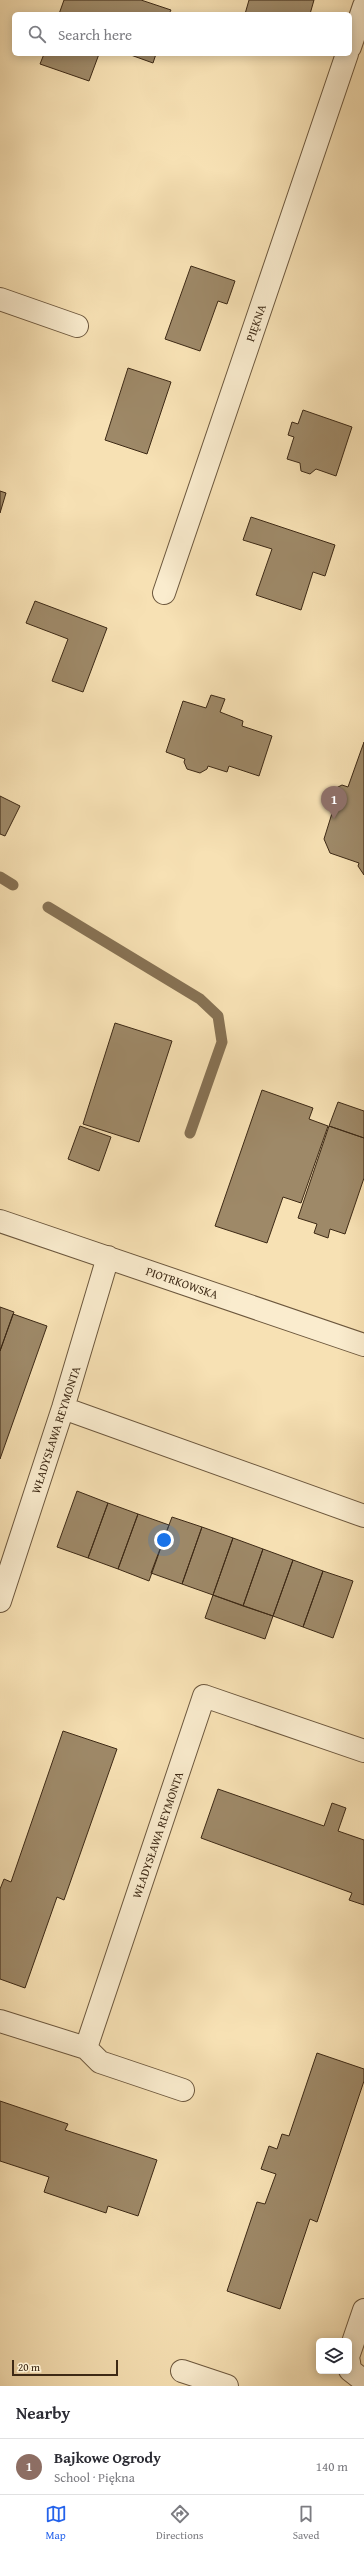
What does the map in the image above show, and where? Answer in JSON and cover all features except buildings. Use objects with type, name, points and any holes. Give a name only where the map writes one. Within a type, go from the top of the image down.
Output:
[{"type":"street","points":[[352,40],[364,6]]},
{"type":"street","name":"PIĘKNA","points":[[164,592],[347,56]]},
{"type":"street","points":[[0,299],[77,326]]},
{"type":"street","name":"PIOTRKOWSKA","points":[[0,1221],[364,1345]]},
{"type":"street","name":"WŁADYSŁAWA REYMONTA","points":[[0,1601],[63,1408],[108,1258]]},
{"type":"street","points":[[63,1408],[364,1516]]},
{"type":"street","name":"WŁADYSŁAWA REYMONTA","points":[[86,2048],[204,1696],[364,1752]]},
{"type":"street","points":[[0,2021],[86,2048],[100,2062],[183,2090]]},
{"type":"street","points":[[352,2345],[364,2310]]},
{"type":"street","points":[[182,2371],[228,2386]]},
{"type":"street","points":[[352,2373],[364,2381]]},
{"type":"waterway","points":[[0,877],[13,885]]},
{"type":"waterway","points":[[48,907],[200,999],[218,1016],[222,1042],[190,1133]]},
{"type":"place","name":"Bajkowe Ogrody","points":[[334,819]]}]
